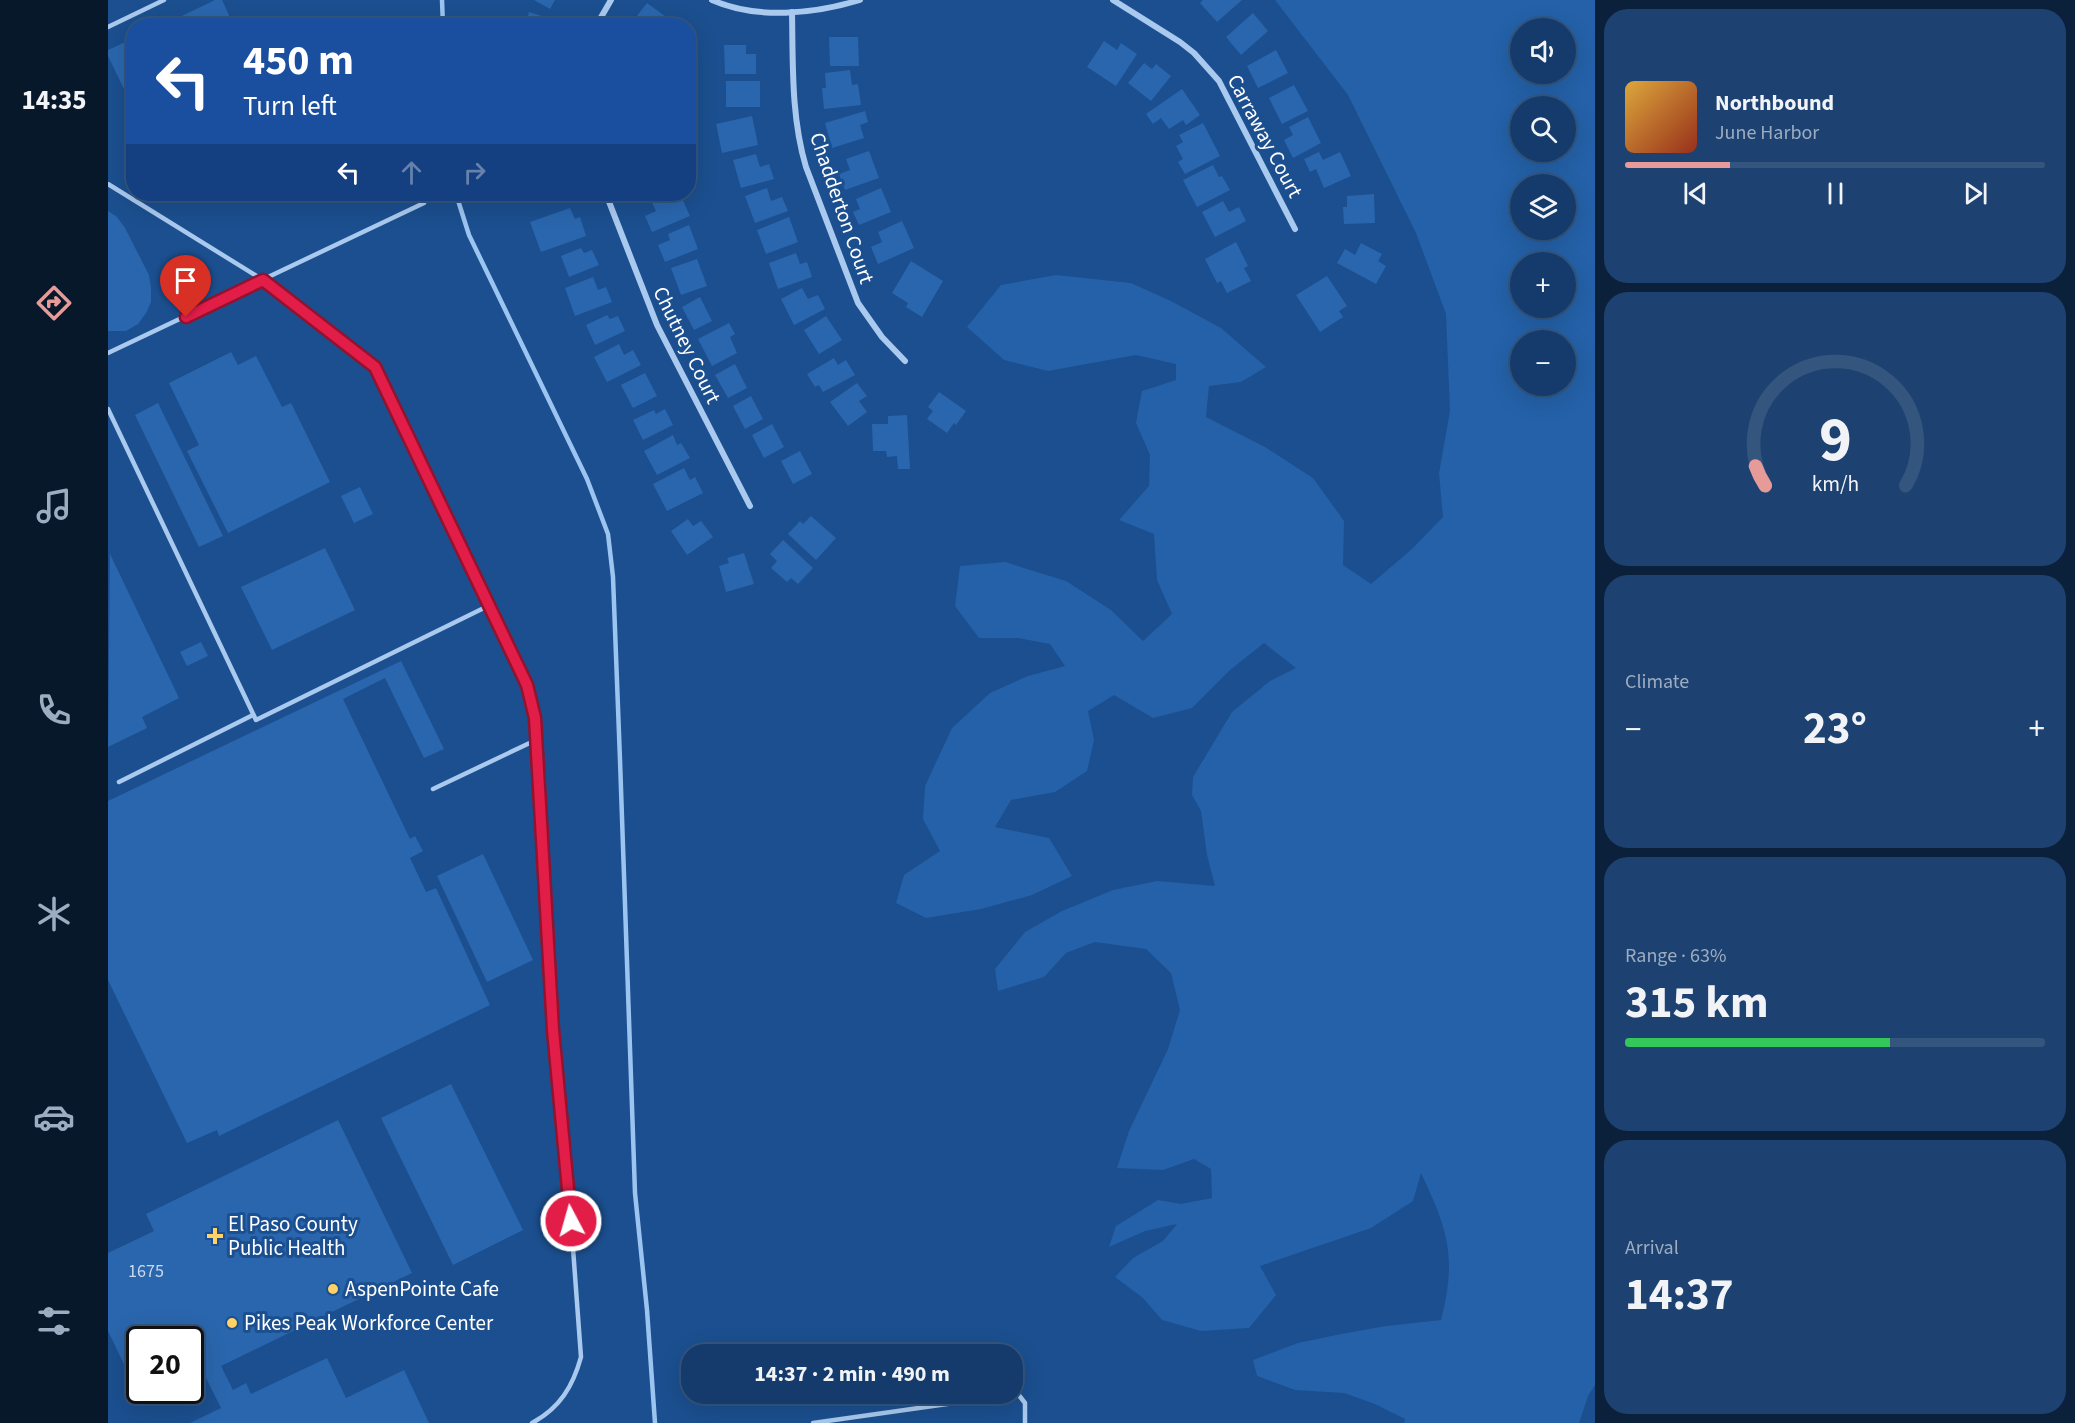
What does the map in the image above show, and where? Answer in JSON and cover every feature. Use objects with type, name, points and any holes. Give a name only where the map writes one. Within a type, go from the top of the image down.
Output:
[{"type":"street","points":[[601,18],[611,0]]},
{"type":"street","points":[[712,0],[740,9],[766,12],[792,12],[840,6],[861,0]]},
{"type":"street","name":"Carraway Court","points":[[1113,0],[1180,42],[1194,53],[1219,81],[1295,228]]},
{"type":"street","name":"Chadderton Court","points":[[792,12],[794,105],[806,167],[858,303],[882,337],[905,361]]},
{"type":"street","name":"Chutney Court","points":[[609,201],[657,325],[750,506]]},
{"type":"lane","points":[[127,18],[164,0]]},
{"type":"lane","points":[[108,27],[126,18]]},
{"type":"lane","points":[[108,184],[126,195]]},
{"type":"lane","points":[[135,201],[263,280],[375,367],[527,685],[532,701],[536,740],[553,1030],[581,1356],[576,1376],[569,1390],[549,1412],[532,1423]]},
{"type":"lane","points":[[108,353],[424,203]]},
{"type":"lane","points":[[108,409],[256,720],[490,606]]},
{"type":"lane","points":[[119,782],[253,715]]},
{"type":"lane","points":[[433,789],[536,740]]},
{"type":"lane","points":[[813,1423],[1018,1394],[1025,1403],[1025,1423]]},
{"type":"shaded area","points":[[1275,0],[1595,0],[1595,1385],[1588,1396],[1579,1423],[1404,1423],[1405,1419],[1375,1404],[1344,1393],[1295,1390],[1257,1376],[1253,1360],[1298,1343],[1386,1326],[1441,1320],[1448,1278],[1447,1244],[1438,1211],[1421,1173],[1413,1201],[1371,1228],[1260,1266],[1276,1295],[1249,1328],[1201,1331],[1162,1320],[1143,1298],[1115,1277],[1133,1258],[1163,1241],[1177,1224],[1145,1231],[1109,1247],[1116,1226],[1158,1200],[1181,1204],[1212,1198],[1211,1169],[1194,1159],[1163,1170],[1117,1168],[1129,1131],[1168,1049],[1180,1010],[1171,973],[1146,949],[1095,942],[1066,953],[1044,977],[998,991],[995,969],[1025,932],[1062,911],[1113,890],[1157,881],[1215,886],[1207,855],[1201,811],[1192,795],[1193,777],[1232,712],[1270,681],[1296,668],[1264,643],[1230,670],[1192,708],[1153,718],[1114,695],[1088,711],[1094,740],[1087,771],[1055,792],[1011,800],[995,827],[1049,838],[1072,876],[1032,895],[981,909],[926,918],[896,903],[904,875],[940,851],[923,819],[925,786],[952,728],[990,693],[1028,676],[1065,666],[1050,644],[1018,638],[979,638],[955,606],[960,566],[1005,562],[1066,581],[1111,610],[1143,641],[1172,614],[1157,580],[1154,534],[1119,520],[1149,486],[1150,455],[1136,423],[1142,391],[1176,380],[1176,364],[1136,355],[1048,371],[1004,360],[967,327],[1001,285],[1056,275],[1131,283],[1221,328],[1266,367],[1241,382],[1209,386],[1206,417],[1265,447],[1313,478],[1344,521],[1343,565],[1371,584],[1412,549],[1443,517],[1439,473],[1450,411],[1446,314],[1416,233],[1348,95]]},
{"type":"building","points":[[215,0],[222,0],[230,18],[178,18]]},
{"type":"building","points":[[534,0],[555,0],[550,9]]},
{"type":"building","points":[[1203,0],[1242,0],[1217,22],[1200,3]]},
{"type":"building","points":[[647,3],[668,18],[635,18]]},
{"type":"building","points":[[529,12],[548,18],[527,18]]},
{"type":"building","points":[[1253,13],[1268,31],[1241,55],[1226,37]]},
{"type":"building","points":[[829,37],[858,37],[859,66],[830,66]]},
{"type":"building","points":[[1104,41],[1117,50],[1121,43],[1137,54],[1116,86],[1087,67]]},
{"type":"building","points":[[126,42],[126,93],[108,56],[108,50]]},
{"type":"building","points":[[724,45],[746,45],[746,54],[756,54],[756,74],[725,74]]},
{"type":"building","points":[[1276,50],[1288,73],[1258,88],[1247,66]]},
{"type":"building","points":[[1144,63],[1152,69],[1156,64],[1171,76],[1151,101],[1128,83]]},
{"type":"building","points":[[850,70],[852,85],[858,84],[861,105],[824,109],[822,88],[826,88],[825,73]]},
{"type":"building","points":[[726,81],[760,81],[760,107],[726,107]]},
{"type":"building","points":[[1294,85],[1308,111],[1282,124],[1269,98]]},
{"type":"building","points":[[1182,89],[1200,115],[1186,125],[1183,120],[1169,129],[1161,118],[1153,124],[1146,114]]},
{"type":"building","points":[[865,111],[868,122],[860,125],[864,138],[832,148],[825,123]]},
{"type":"building","points":[[752,116],[758,145],[722,153],[716,124]]},
{"type":"building","points":[[1308,117],[1321,143],[1293,158],[1284,140],[1293,135],[1289,127]]},
{"type":"building","points":[[1203,123],[1220,156],[1185,174],[1178,162],[1183,159],[1176,146],[1183,142],[1179,135]]},
{"type":"building","points":[[869,151],[879,178],[845,190],[839,174],[850,170],[846,159]]},
{"type":"building","points":[[1319,152],[1323,160],[1340,152],[1351,176],[1324,188],[1316,169],[1310,172],[1304,159]]},
{"type":"building","points":[[756,154],[760,167],[769,164],[774,179],[741,188],[733,160]]},
{"type":"building","points":[[1213,165],[1230,190],[1197,207],[1183,180]]},
{"type":"building","points":[[767,188],[771,201],[782,197],[788,211],[755,223],[745,196]]},
{"type":"building","points":[[881,188],[891,212],[859,225],[853,212],[860,209],[856,199]]},
{"type":"building","points":[[1374,194],[1375,223],[1344,224],[1343,207],[1347,207],[1347,196]]},
{"type":"building","points":[[651,201],[683,201],[690,216],[652,232],[645,216],[656,211]]},
{"type":"building","points":[[1223,201],[1229,212],[1239,207],[1246,221],[1215,237],[1202,212]]},
{"type":"building","points":[[570,208],[575,219],[580,217],[586,236],[541,252],[530,222]]},
{"type":"building","points":[[108,211],[117,217],[125,228],[149,275],[151,288],[151,302],[146,313],[138,324],[126,331],[108,331]]},
{"type":"building","points":[[789,217],[798,242],[766,254],[757,230]]},
{"type":"building","points":[[902,221],[914,248],[878,264],[871,247],[882,242],[878,232]]},
{"type":"building","points":[[689,225],[698,249],[665,262],[658,245],[670,240],[668,234]]},
{"type":"building","points":[[1236,242],[1248,266],[1244,268],[1251,281],[1227,293],[1221,281],[1217,283],[1205,259]]},
{"type":"building","points":[[1361,243],[1382,254],[1378,261],[1386,266],[1376,284],[1337,263],[1345,249],[1355,255]]},
{"type":"building","points":[[581,248],[584,253],[592,250],[599,265],[569,277],[561,256]]},
{"type":"building","points":[[796,253],[800,264],[807,262],[812,277],[778,289],[769,263]]},
{"type":"building","points":[[697,259],[707,286],[681,295],[671,268]]},
{"type":"building","points":[[911,261],[943,281],[922,317],[906,307],[908,303],[892,293]]},
{"type":"building","points":[[1327,276],[1347,306],[1339,311],[1343,317],[1320,332],[1296,295]]},
{"type":"building","points":[[593,277],[598,290],[606,287],[612,302],[575,316],[565,288]]},
{"type":"building","points":[[802,288],[808,299],[818,295],[825,309],[794,325],[781,299]]},
{"type":"building","points":[[700,297],[712,321],[694,330],[682,307]]},
{"type":"building","points":[[607,315],[610,319],[618,316],[625,331],[595,345],[586,325]]},
{"type":"building","points":[[826,316],[842,340],[819,354],[804,330]]},
{"type":"building","points":[[729,323],[735,334],[730,337],[737,353],[712,366],[698,339]]},
{"type":"building","points":[[619,344],[624,355],[633,350],[641,365],[607,382],[594,357]]},
{"type":"building","points":[[231,352],[238,365],[256,356],[282,407],[291,403],[330,482],[228,533],[187,451],[199,445],[169,383]]},
{"type":"building","points":[[834,358],[838,365],[846,360],[855,375],[823,392],[819,385],[815,387],[807,374]]},
{"type":"building","points":[[735,364],[747,388],[728,398],[715,375]]},
{"type":"building","points":[[645,373],[657,396],[633,408],[621,385]]},
{"type":"building","points":[[857,383],[867,396],[859,401],[867,412],[848,426],[830,402]]},
{"type":"building","points":[[939,392],[966,411],[947,433],[927,419],[933,411],[928,407]]},
{"type":"building","points":[[751,396],[763,419],[745,429],[733,406]]},
{"type":"building","points":[[158,403],[223,536],[199,547],[135,415]]},
{"type":"building","points":[[665,409],[673,425],[643,440],[633,420],[654,410],[656,414]]},
{"type":"building","points":[[907,415],[910,469],[898,469],[897,456],[887,457],[886,451],[873,451],[872,424],[888,424],[888,416]]},
{"type":"building","points":[[772,424],[784,447],[764,458],[752,435]]},
{"type":"building","points":[[673,435],[677,445],[681,443],[690,458],[657,475],[644,451]]},
{"type":"building","points":[[800,451],[812,474],[793,484],[781,461]]},
{"type":"building","points":[[684,468],[690,480],[695,477],[703,493],[667,511],[653,484]]},
{"type":"building","points":[[360,487],[373,514],[354,523],[341,496]]},
{"type":"building","points":[[811,516],[836,538],[816,560],[788,534],[800,521],[803,524]]},
{"type":"building","points":[[688,519],[693,526],[701,521],[713,537],[687,555],[671,531]]},
{"type":"building","points":[[783,540],[813,568],[798,584],[791,578],[787,582],[771,568],[777,561],[770,554]]},
{"type":"building","points":[[325,548],[355,610],[272,650],[241,587]]},
{"type":"building","points":[[744,553],[754,584],[726,592],[719,566],[729,563],[727,558]]},
{"type":"building","points":[[110,554],[179,698],[142,717],[147,728],[108,747]]},
{"type":"building","points":[[201,642],[208,656],[187,666],[180,652]]},
{"type":"building","points":[[401,661],[444,749],[424,758],[385,678],[343,699],[410,839],[415,836],[423,851],[410,858],[426,892],[436,888],[490,1005],[219,1136],[217,1130],[187,1143],[108,980],[108,801]]},
{"type":"building","points":[[483,854],[533,960],[487,982],[437,876]]},
{"type":"building","points":[[451,1084],[523,1230],[453,1265],[381,1118]]},
{"type":"building","points":[[338,1120],[412,1273],[221,1366],[233,1390],[246,1383],[251,1394],[327,1358],[346,1398],[404,1370],[429,1423],[190,1423],[221,1408],[204,1374],[204,1326],[126,1326],[126,1369],[108,1331],[108,1253],[154,1231],[146,1214]]},
{"type":"waterway","points":[[442,0],[443,18]]},
{"type":"waterway","points":[[458,201],[469,235],[587,479],[608,534],[613,577],[635,1193],[647,1310],[655,1423]]},
{"type":"place","name":"El Paso County Public Health","points":[[215,1236]]},
{"type":"place","name":"AspenPointe Cafe","points":[[333,1289]]},
{"type":"place","name":"Pikes Peak Workforce Center","points":[[232,1323]]},
{"type":"route","points":[[186,317],[263,280],[375,367],[527,685],[535,718],[553,1030],[571,1221]]}]
